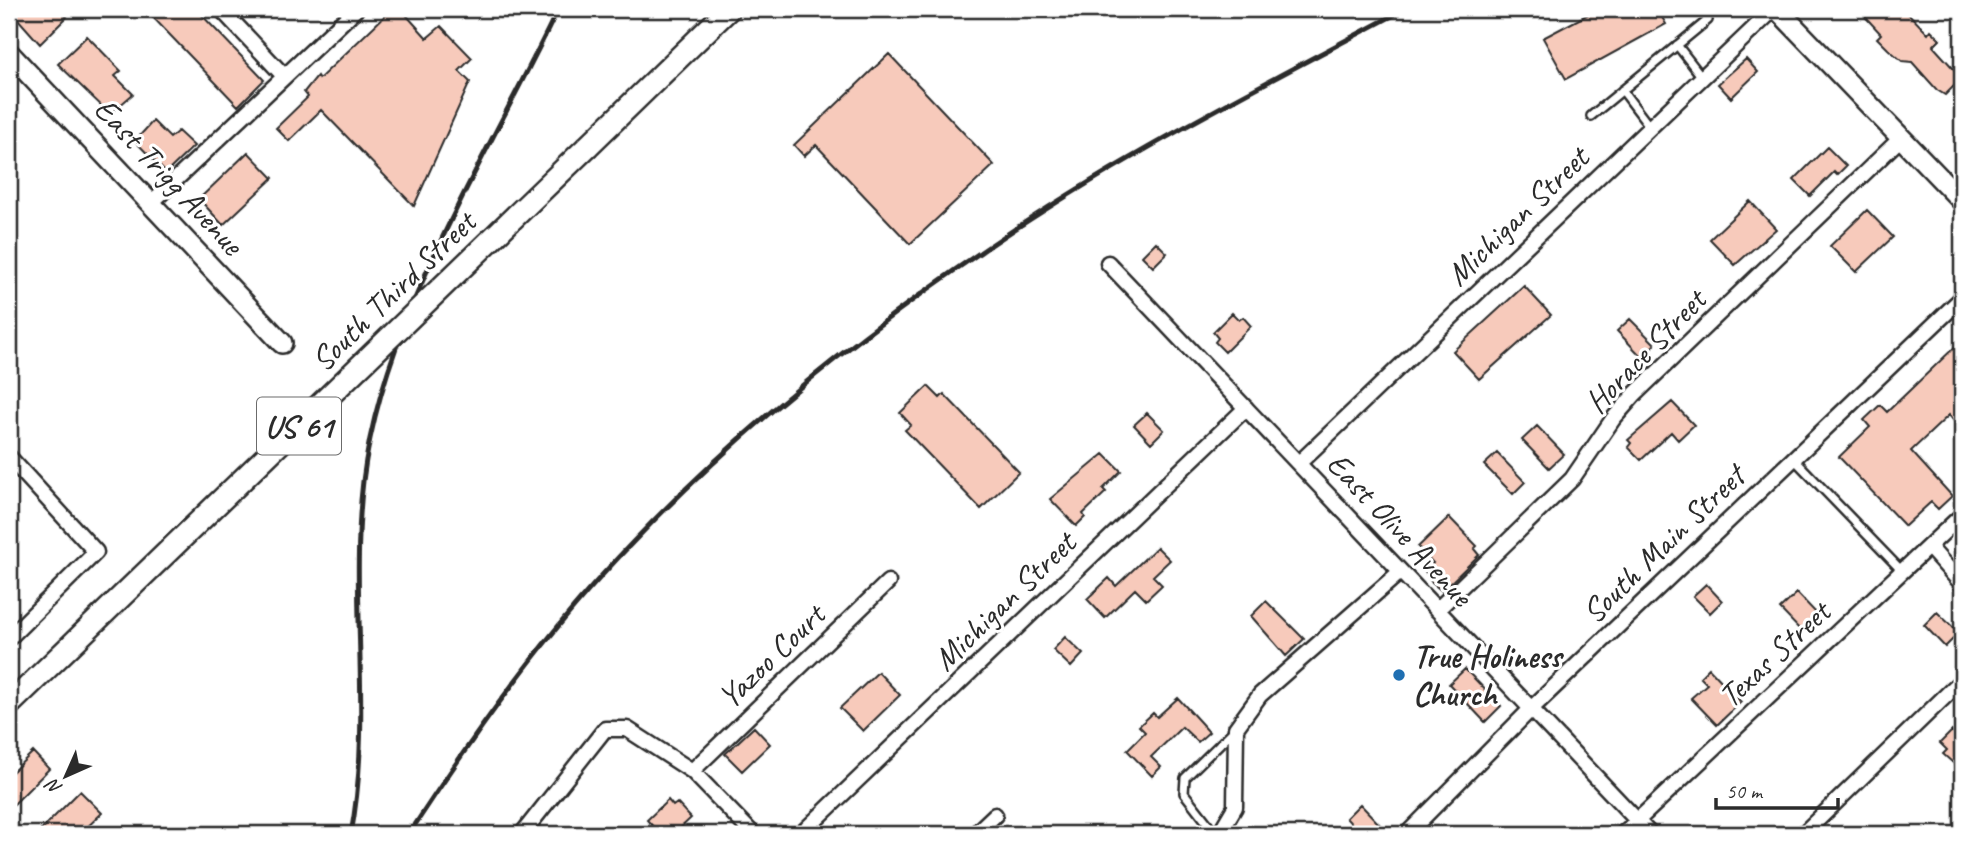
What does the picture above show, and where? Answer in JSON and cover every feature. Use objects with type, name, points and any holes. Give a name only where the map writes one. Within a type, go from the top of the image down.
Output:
[{"type":"main road","name":"South Third Street","points":[[9,705],[729,9]]},
{"type":"street","points":[[221,9],[284,76]]},
{"type":"street","points":[[151,203],[356,9]]},
{"type":"street","points":[[1775,9],[1962,201]]},
{"type":"street","name":"Michigan Street","points":[[1299,463],[1775,9]]},
{"type":"street","name":"East Trigg Avenue","points":[[9,53],[282,343]]},
{"type":"street","name":"Horace Street","points":[[1437,610],[1572,479],[1613,419],[1635,394],[1901,138]]},
{"type":"street","name":"East Olive Avenue","points":[[1108,263],[1650,834]]},
{"type":"street","name":"South Main Street","points":[[1408,834],[1532,708],[1962,298]]},
{"type":"street","name":"Michigan Street","points":[[801,834],[1246,408]]},
{"type":"street","points":[[9,457],[96,552],[9,638]]},
{"type":"street","name":"Texas Street","points":[[1623,834],[1962,515]]},
{"type":"street","points":[[1929,547],[1962,584]]},
{"type":"street","points":[[1218,834],[1235,807],[1236,728],[1260,695],[1400,572]]},
{"type":"street","name":"Yazoo Court","points":[[692,771],[888,582]]},
{"type":"street","points":[[1803,834],[1962,680]]},
{"type":"street","points":[[522,834],[605,729],[627,729],[692,771],[752,834]]},
{"type":"street","points":[[975,834],[995,815]]},
{"type":"lane","points":[[1591,116],[1708,20],[1700,9]]},
{"type":"lane","points":[[1677,45],[1702,77]]},
{"type":"lane","points":[[1622,90],[1650,127]]},
{"type":"lane","points":[[1793,459],[1903,572]]},
{"type":"lane","points":[[1218,834],[1184,793],[1185,778],[1236,728]]},
{"type":"building","points":[[9,9],[59,9],[67,17],[40,44]]},
{"type":"building","points":[[145,9],[196,9],[264,80],[238,106]]},
{"type":"building","points":[[392,9],[414,9],[407,16],[427,38],[441,26],[472,58],[459,71],[470,82],[414,206],[321,110],[289,141],[276,128],[308,97],[304,92],[317,76],[319,79]]},
{"type":"building","points":[[1598,9],[1657,9],[1666,24],[1566,79],[1543,38]]},
{"type":"building","points":[[1858,9],[1904,9],[1928,34],[1931,30],[1940,39],[1933,46],[1962,78],[1945,95],[1937,90],[1912,62],[1902,61],[1877,38],[1881,34]]},
{"type":"building","points":[[87,36],[121,71],[115,76],[133,94],[110,114],[58,64]]},
{"type":"building","points":[[889,54],[994,165],[910,244],[816,145],[804,156],[794,145]]},
{"type":"building","points":[[1746,59],[1758,72],[1731,98],[1718,84]]},
{"type":"building","points":[[153,121],[170,138],[178,131],[194,146],[166,173],[135,141]]},
{"type":"building","points":[[1827,147],[1846,166],[1837,175],[1834,172],[1810,196],[1794,180]]},
{"type":"building","points":[[248,152],[273,178],[223,225],[199,199]]},
{"type":"building","points":[[1750,201],[1776,229],[1735,265],[1710,239]]},
{"type":"building","points":[[1867,210],[1893,237],[1856,272],[1830,246]]},
{"type":"building","points":[[1156,242],[1167,253],[1153,267],[1142,256]]},
{"type":"building","points":[[1524,286],[1551,315],[1479,379],[1453,351]]},
{"type":"building","points":[[1232,313],[1239,320],[1243,317],[1251,326],[1225,352],[1215,342],[1218,338],[1213,332]]},
{"type":"building","points":[[1630,319],[1655,344],[1642,357],[1617,331]]},
{"type":"building","points":[[1962,340],[1962,431],[1949,415],[1911,451],[1952,496],[1938,509],[1931,502],[1905,526],[1839,457],[1870,427],[1864,420],[1880,405],[1887,412]]},
{"type":"building","points":[[928,386],[940,398],[944,394],[1019,472],[981,509],[905,430],[911,425],[900,413]]},
{"type":"building","points":[[1672,402],[1694,425],[1678,440],[1671,432],[1641,460],[1628,447],[1631,443],[1628,440]]},
{"type":"building","points":[[1147,413],[1164,430],[1151,443],[1134,425]]},
{"type":"building","points":[[1537,426],[1564,454],[1549,468],[1522,440]]},
{"type":"building","points":[[1497,453],[1525,482],[1513,494],[1484,465]]},
{"type":"building","points":[[1104,454],[1121,471],[1103,489],[1106,492],[1083,514],[1085,517],[1076,526],[1050,499]]},
{"type":"building","points":[[1449,517],[1477,546],[1474,549],[1479,555],[1442,591],[1432,583],[1425,571],[1433,563],[1418,547]]},
{"type":"building","points":[[1157,547],[1170,560],[1153,576],[1162,585],[1146,600],[1135,589],[1105,618],[1087,599],[1109,578],[1116,586]]},
{"type":"building","points":[[1706,584],[1722,601],[1710,613],[1693,596]]},
{"type":"building","points":[[1797,593],[1819,616],[1809,631],[1807,628],[1802,632],[1780,609]]},
{"type":"building","points":[[1266,601],[1304,639],[1286,656],[1251,616]]},
{"type":"building","points":[[1937,612],[1959,633],[1945,647],[1924,625]]},
{"type":"building","points":[[1065,637],[1083,654],[1071,667],[1053,650]]},
{"type":"building","points":[[1709,668],[1741,702],[1717,725],[1691,698],[1707,684],[1700,677]]},
{"type":"building","points":[[1465,669],[1501,706],[1485,722],[1449,684]]},
{"type":"building","points":[[878,672],[900,695],[863,731],[840,708]]},
{"type":"building","points":[[1178,698],[1209,732],[1198,742],[1182,727],[1151,757],[1161,767],[1152,776],[1127,750],[1145,732],[1139,726],[1153,713],[1157,717]]},
{"type":"building","points":[[754,727],[770,744],[742,771],[725,754]]},
{"type":"building","points":[[1952,731],[1962,741],[1962,771],[1943,754],[1947,750],[1940,743]]},
{"type":"building","points":[[33,752],[49,769],[9,809],[9,775]]},
{"type":"building","points":[[80,791],[102,813],[80,834],[37,834]]},
{"type":"building","points":[[668,800],[673,806],[677,803],[691,818],[674,834],[660,834],[647,820]]},
{"type":"building","points":[[1360,804],[1383,828],[1376,834],[1361,834],[1346,818]]},
{"type":"railway","points":[[351,834],[360,746],[359,525],[363,481],[374,420],[392,360],[415,299],[471,180],[558,9]]},
{"type":"railway","points":[[409,834],[514,683],[601,576],[676,498],[815,375],[913,300],[1062,199],[1207,114],[1405,9]]},
{"type":"place","name":"True Holiness Church","points":[[1399,675]]}]
